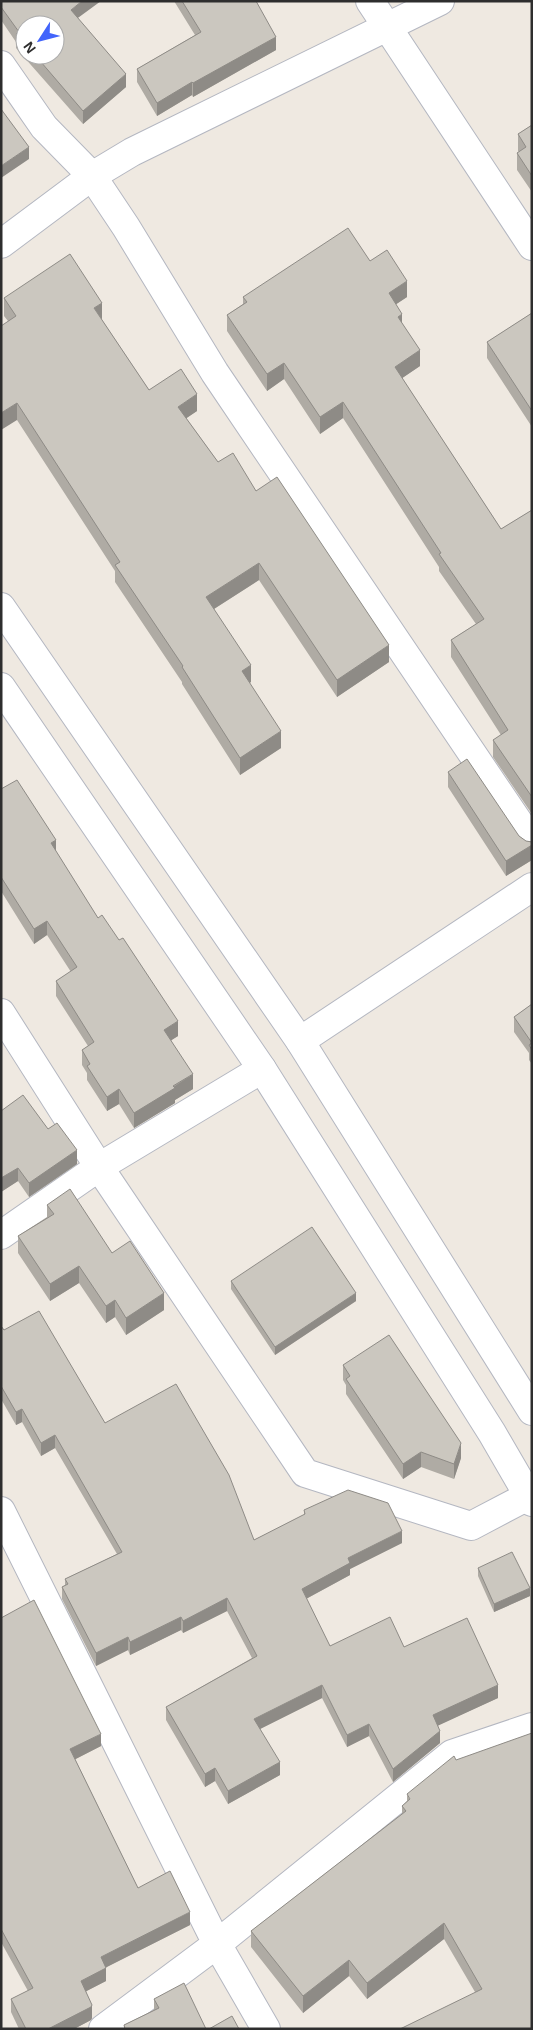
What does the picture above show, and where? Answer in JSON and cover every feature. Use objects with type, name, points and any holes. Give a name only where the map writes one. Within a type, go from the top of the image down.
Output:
[{"type":"street","points":[[370,1],[532,246]]},
{"type":"street","points":[[1,244],[92,176],[132,152],[440,1]]},
{"type":"street","points":[[1,65],[44,127],[92,176],[126,227],[215,373],[532,842]]},
{"type":"street","points":[[1,607],[300,1041],[532,1411]]},
{"type":"street","points":[[1,687],[262,1069],[487,1425],[530,1499],[470,1526],[305,1473],[98,1167],[1,1013]]},
{"type":"street","points":[[300,1041],[532,887]]},
{"type":"street","points":[[1,1235],[98,1167],[262,1069]]},
{"type":"street","points":[[1,1511],[217,1944],[266,2029]]},
{"type":"street","points":[[103,2029],[217,1944],[452,1754],[532,1726]]},
{"type":"building","points":[[1,1],[82,1],[71,10],[126,74],[83,111],[44,65],[65,65],[65,15],[15,15],[15,26],[1,7]]},
{"type":"building","points":[[182,1],[256,1],[276,37],[157,103],[137,69],[201,32]]},
{"type":"building","points":[[1,109],[29,147],[1,166]]},
{"type":"building","points":[[532,125],[532,176],[517,153],[526,147],[518,134]]},
{"type":"building","points":[[348,228],[370,261],[387,250],[407,281],[389,293],[402,314],[398,317],[420,350],[395,367],[501,529],[532,510],[532,797],[493,740],[508,730],[451,640],[484,619],[439,554],[441,553],[343,402],[320,417],[284,363],[267,374],[227,315],[247,302],[243,297]]},
{"type":"building","points":[[70,254],[102,303],[94,308],[149,390],[181,369],[197,394],[178,407],[218,462],[233,453],[256,491],[277,477],[389,645],[337,680],[259,563],[206,597],[251,665],[242,671],[281,731],[240,758],[183,666],[115,565],[120,562],[17,403],[1,413],[1,326],[16,316],[4,298]]},
{"type":"building","points":[[532,313],[532,411],[487,342]]},
{"type":"building","points":[[467,759],[519,836],[526,841],[532,842],[532,845],[506,861],[448,772]]},
{"type":"building","points":[[17,780],[56,840],[51,843],[98,918],[102,915],[119,940],[123,938],[178,1021],[164,1030],[193,1074],[173,1086],[175,1088],[134,1113],[119,1089],[107,1097],[87,1066],[90,1064],[82,1050],[94,1042],[56,981],[77,967],[47,921],[34,929],[1,877],[1,789]]},
{"type":"building","points":[[532,1004],[532,1043],[514,1017]]},
{"type":"building","points":[[23,1095],[48,1129],[57,1123],[77,1150],[29,1183],[18,1168],[1,1178],[1,1111]]},
{"type":"building","points":[[70,1189],[112,1253],[130,1241],[164,1293],[126,1318],[115,1300],[106,1306],[79,1266],[50,1284],[18,1236],[54,1214],[47,1205]]},
{"type":"building","points":[[312,1227],[356,1293],[275,1347],[231,1281]]},
{"type":"building","points":[[39,1311],[105,1423],[176,1384],[229,1475],[254,1540],[305,1514],[304,1510],[348,1490],[388,1503],[402,1531],[348,1558],[350,1563],[302,1589],[330,1646],[390,1617],[404,1647],[467,1618],[498,1685],[433,1715],[440,1731],[393,1769],[369,1724],[347,1735],[322,1685],[254,1719],[280,1762],[228,1791],[215,1768],[205,1774],[166,1707],[257,1656],[227,1598],[183,1621],[181,1617],[130,1642],[128,1637],[96,1653],[62,1587],[68,1584],[65,1579],[122,1552],[55,1435],[41,1443],[22,1409],[16,1412],[1,1386],[1,1326],[4,1330]]},
{"type":"building","points":[[389,1335],[461,1443],[454,1464],[421,1452],[403,1464],[346,1379],[350,1376],[343,1365]]},
{"type":"building","points":[[512,1552],[530,1588],[494,1604],[478,1568]]},
{"type":"building","points":[[34,1600],[101,1734],[70,1749],[138,1888],[170,1871],[190,1912],[101,1957],[106,1968],[81,1981],[92,2005],[91,2007],[48,2029],[26,2029],[11,1999],[33,1988],[1,1929],[1,1618]]},
{"type":"building","points":[[532,1733],[532,2029],[400,2029],[482,1989],[444,1923],[367,1983],[349,1960],[303,1996],[251,1931],[406,1811],[402,1806],[410,1799],[407,1794],[454,1756],[456,1760]]},
{"type":"building","points":[[184,1983],[206,2029],[125,2029],[124,2025],[159,2008],[154,1999]]},
{"type":"building","points":[[232,2016],[239,2029],[209,2029]]}]
